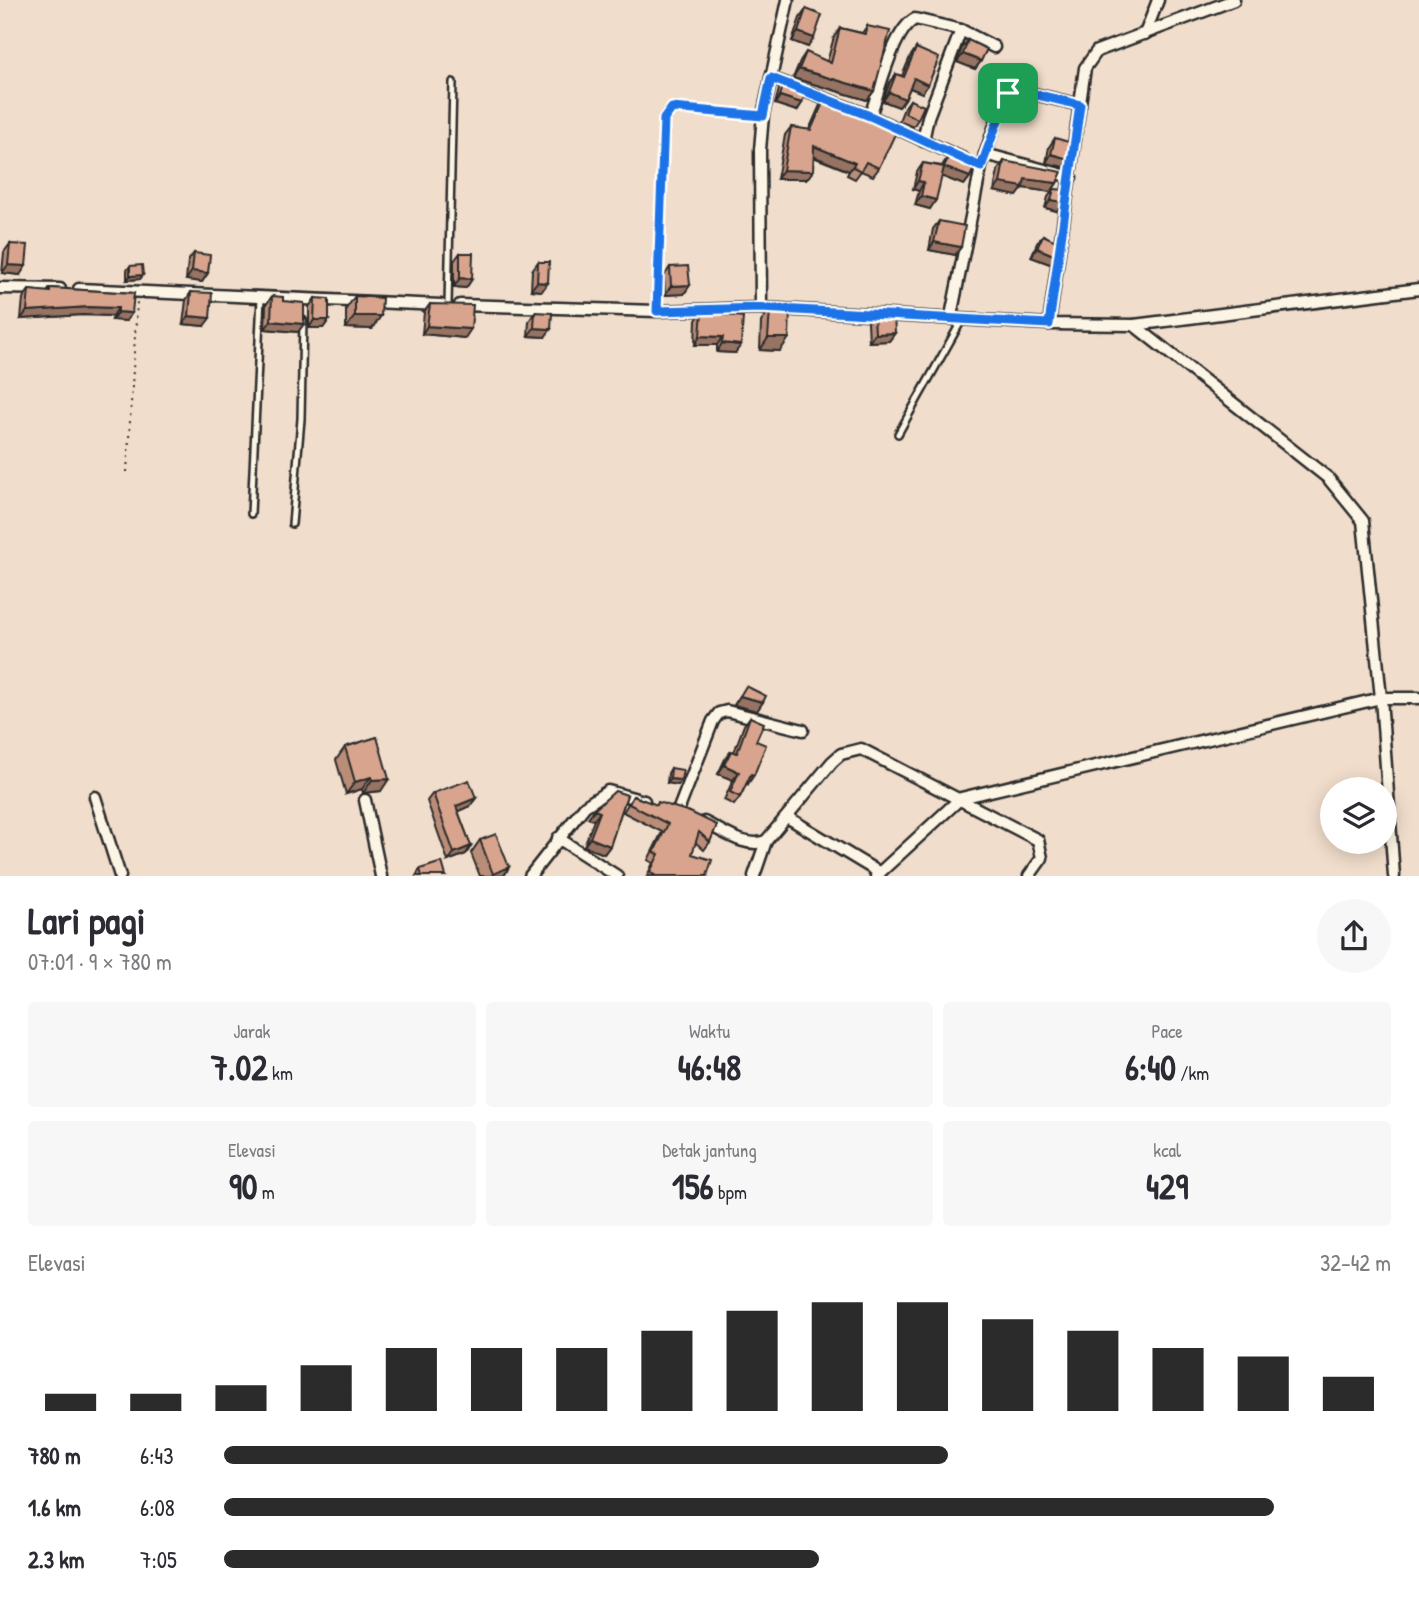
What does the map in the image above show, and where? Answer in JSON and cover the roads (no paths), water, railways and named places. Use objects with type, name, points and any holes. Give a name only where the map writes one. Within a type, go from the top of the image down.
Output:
[{"type":"street","points":[[761,308],[760,150],[763,116],[788,0]]},
{"type":"street","points":[[1145,34],[1158,0]]},
{"type":"street","points":[[1049,324],[1085,68],[1090,58],[1097,51],[1234,0]]},
{"type":"street","points":[[870,116],[893,52],[909,22],[915,19],[961,30],[994,47]]},
{"type":"street","points":[[923,141],[928,117],[961,30]]},
{"type":"street","points":[[771,78],[870,116],[981,167]]},
{"type":"street","points":[[951,316],[981,167],[1008,93],[1026,92],[1080,105]]},
{"type":"street","points":[[985,154],[1071,177]]},
{"type":"street","points":[[0,288],[137,290],[448,305],[657,311],[761,308],[951,316],[1049,324],[1135,325],[1419,289]]},
{"type":"street","points":[[1135,325],[1328,478],[1365,526],[1394,876]]},
{"type":"street","points":[[787,817],[878,874],[961,798],[1381,698],[1419,698]]},
{"type":"street","points":[[666,808],[682,812],[713,721],[719,713],[727,711],[803,730]]},
{"type":"street","points":[[754,876],[766,841],[832,762],[851,749],[861,749],[961,798],[1038,840],[1042,858],[1029,876]]},
{"type":"street","points":[[530,876],[585,806],[608,791],[654,804]]},
{"type":"street","points":[[95,797],[120,876]]},
{"type":"street","points":[[365,800],[381,876]]},
{"type":"street","points":[[699,819],[745,842],[757,845],[766,841]]},
{"type":"street","points":[[558,838],[617,876]]},
{"type":"lane","points":[[448,305],[453,82]]},
{"type":"lane","points":[[251,514],[261,297]]},
{"type":"lane","points":[[292,524],[301,419],[304,299]]},
{"type":"lane","points":[[898,434],[964,317]]}]
